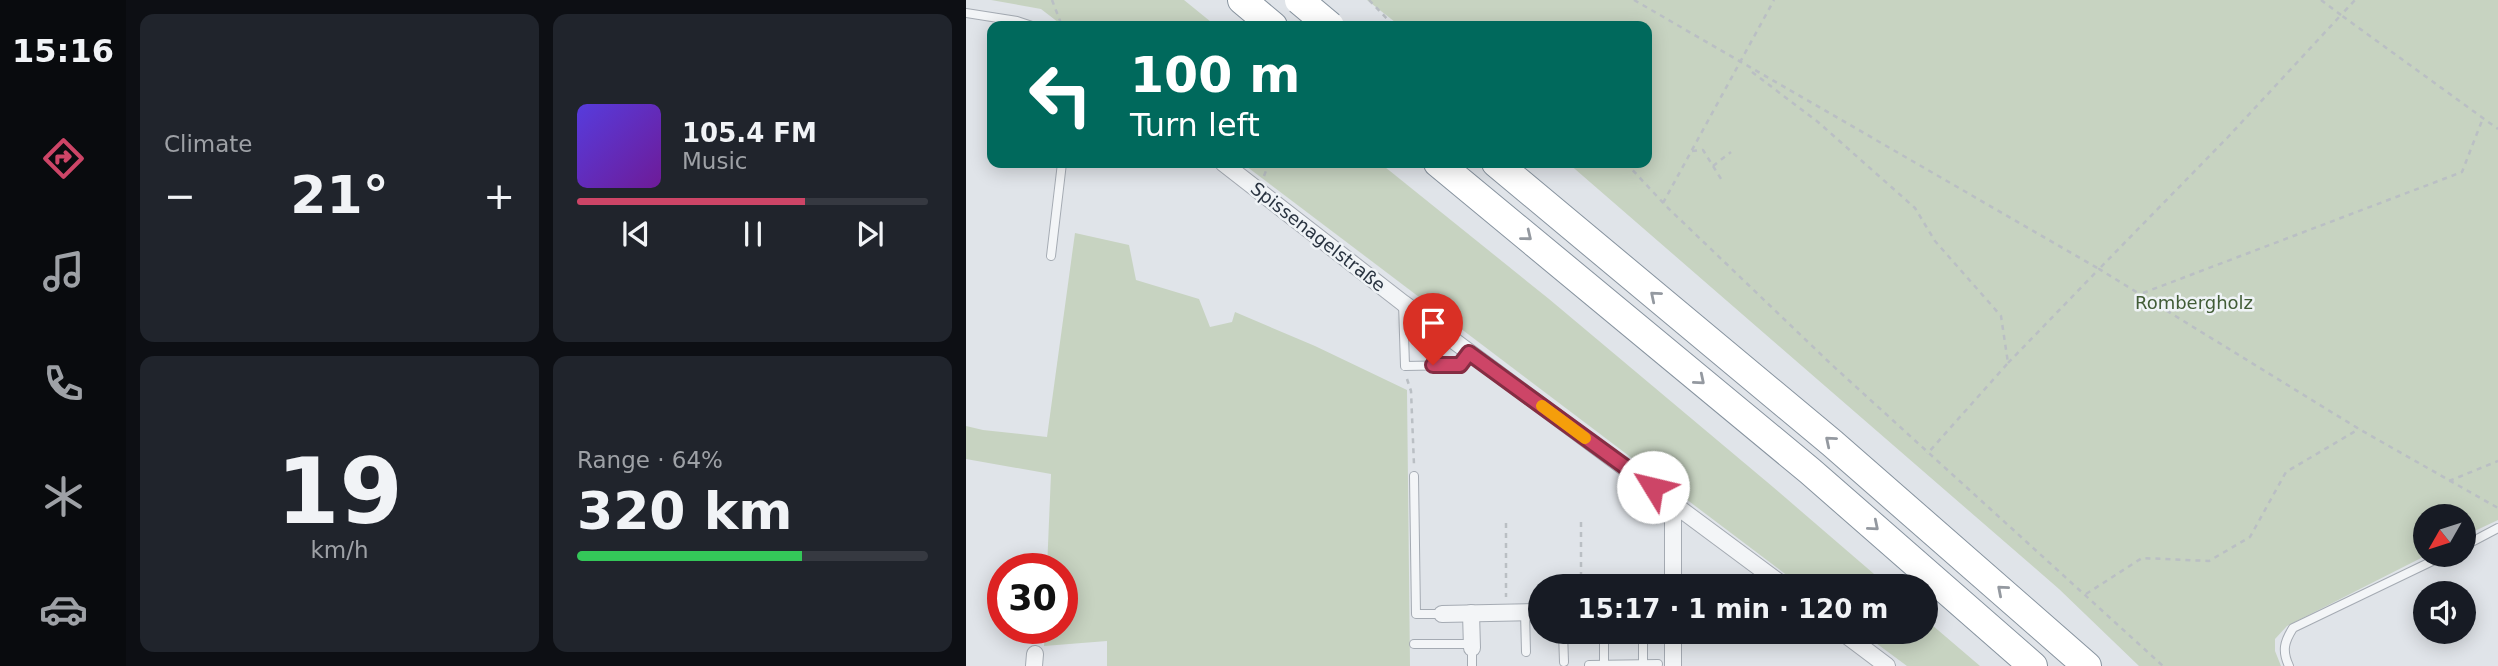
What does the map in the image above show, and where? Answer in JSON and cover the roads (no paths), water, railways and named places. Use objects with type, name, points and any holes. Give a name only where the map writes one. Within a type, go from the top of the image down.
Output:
[{"type":"highway","points":[[1242,0],[1267,21]]},
{"type":"highway","points":[[1299,0],[1324,21]]},
{"type":"highway","points":[[1444,168],[1810,471],[2032,666]]},
{"type":"highway","points":[[1502,168],[1842,451],[2087,666]]},
{"type":"street","name":"Spissenagelstraße","points":[[1229,168],[1469,353],[1768,574]]},
{"type":"street","points":[[1673,574],[1674,502]]},
{"type":"street","points":[[1442,614],[1528,612]]},
{"type":"street","points":[[1471,613],[1472,646]]},
{"type":"street","points":[[1665,665],[1670,644]]},
{"type":"street","points":[[1858,644],[1887,666]]},
{"type":"lane","points":[[966,13],[1017,21]]},
{"type":"lane","points":[[1051,256],[1061,168]]},
{"type":"lane","points":[[1403,303],[1405,366],[1460,365],[1469,353]]},
{"type":"lane","points":[[1414,476],[1416,614],[1442,614]]},
{"type":"lane","points":[[2476,539],[2498,528]]},
{"type":"lane","points":[[2289,666],[2285,658],[2284,642],[2293,628],[2420,567]]},
{"type":"lane","points":[[1526,652],[1528,639]]},
{"type":"lane","points":[[1414,644],[1472,646],[1472,666]]},
{"type":"lane","points":[[1563,644],[1564,662]]},
{"type":"lane","points":[[1604,644],[1604,665]]},
{"type":"lane","points":[[1643,644],[1643,664]]},
{"type":"lane","points":[[1589,665],[1665,665]]},
{"type":"park label","name":"Rombergholz","points":[[2194,303]]}]
